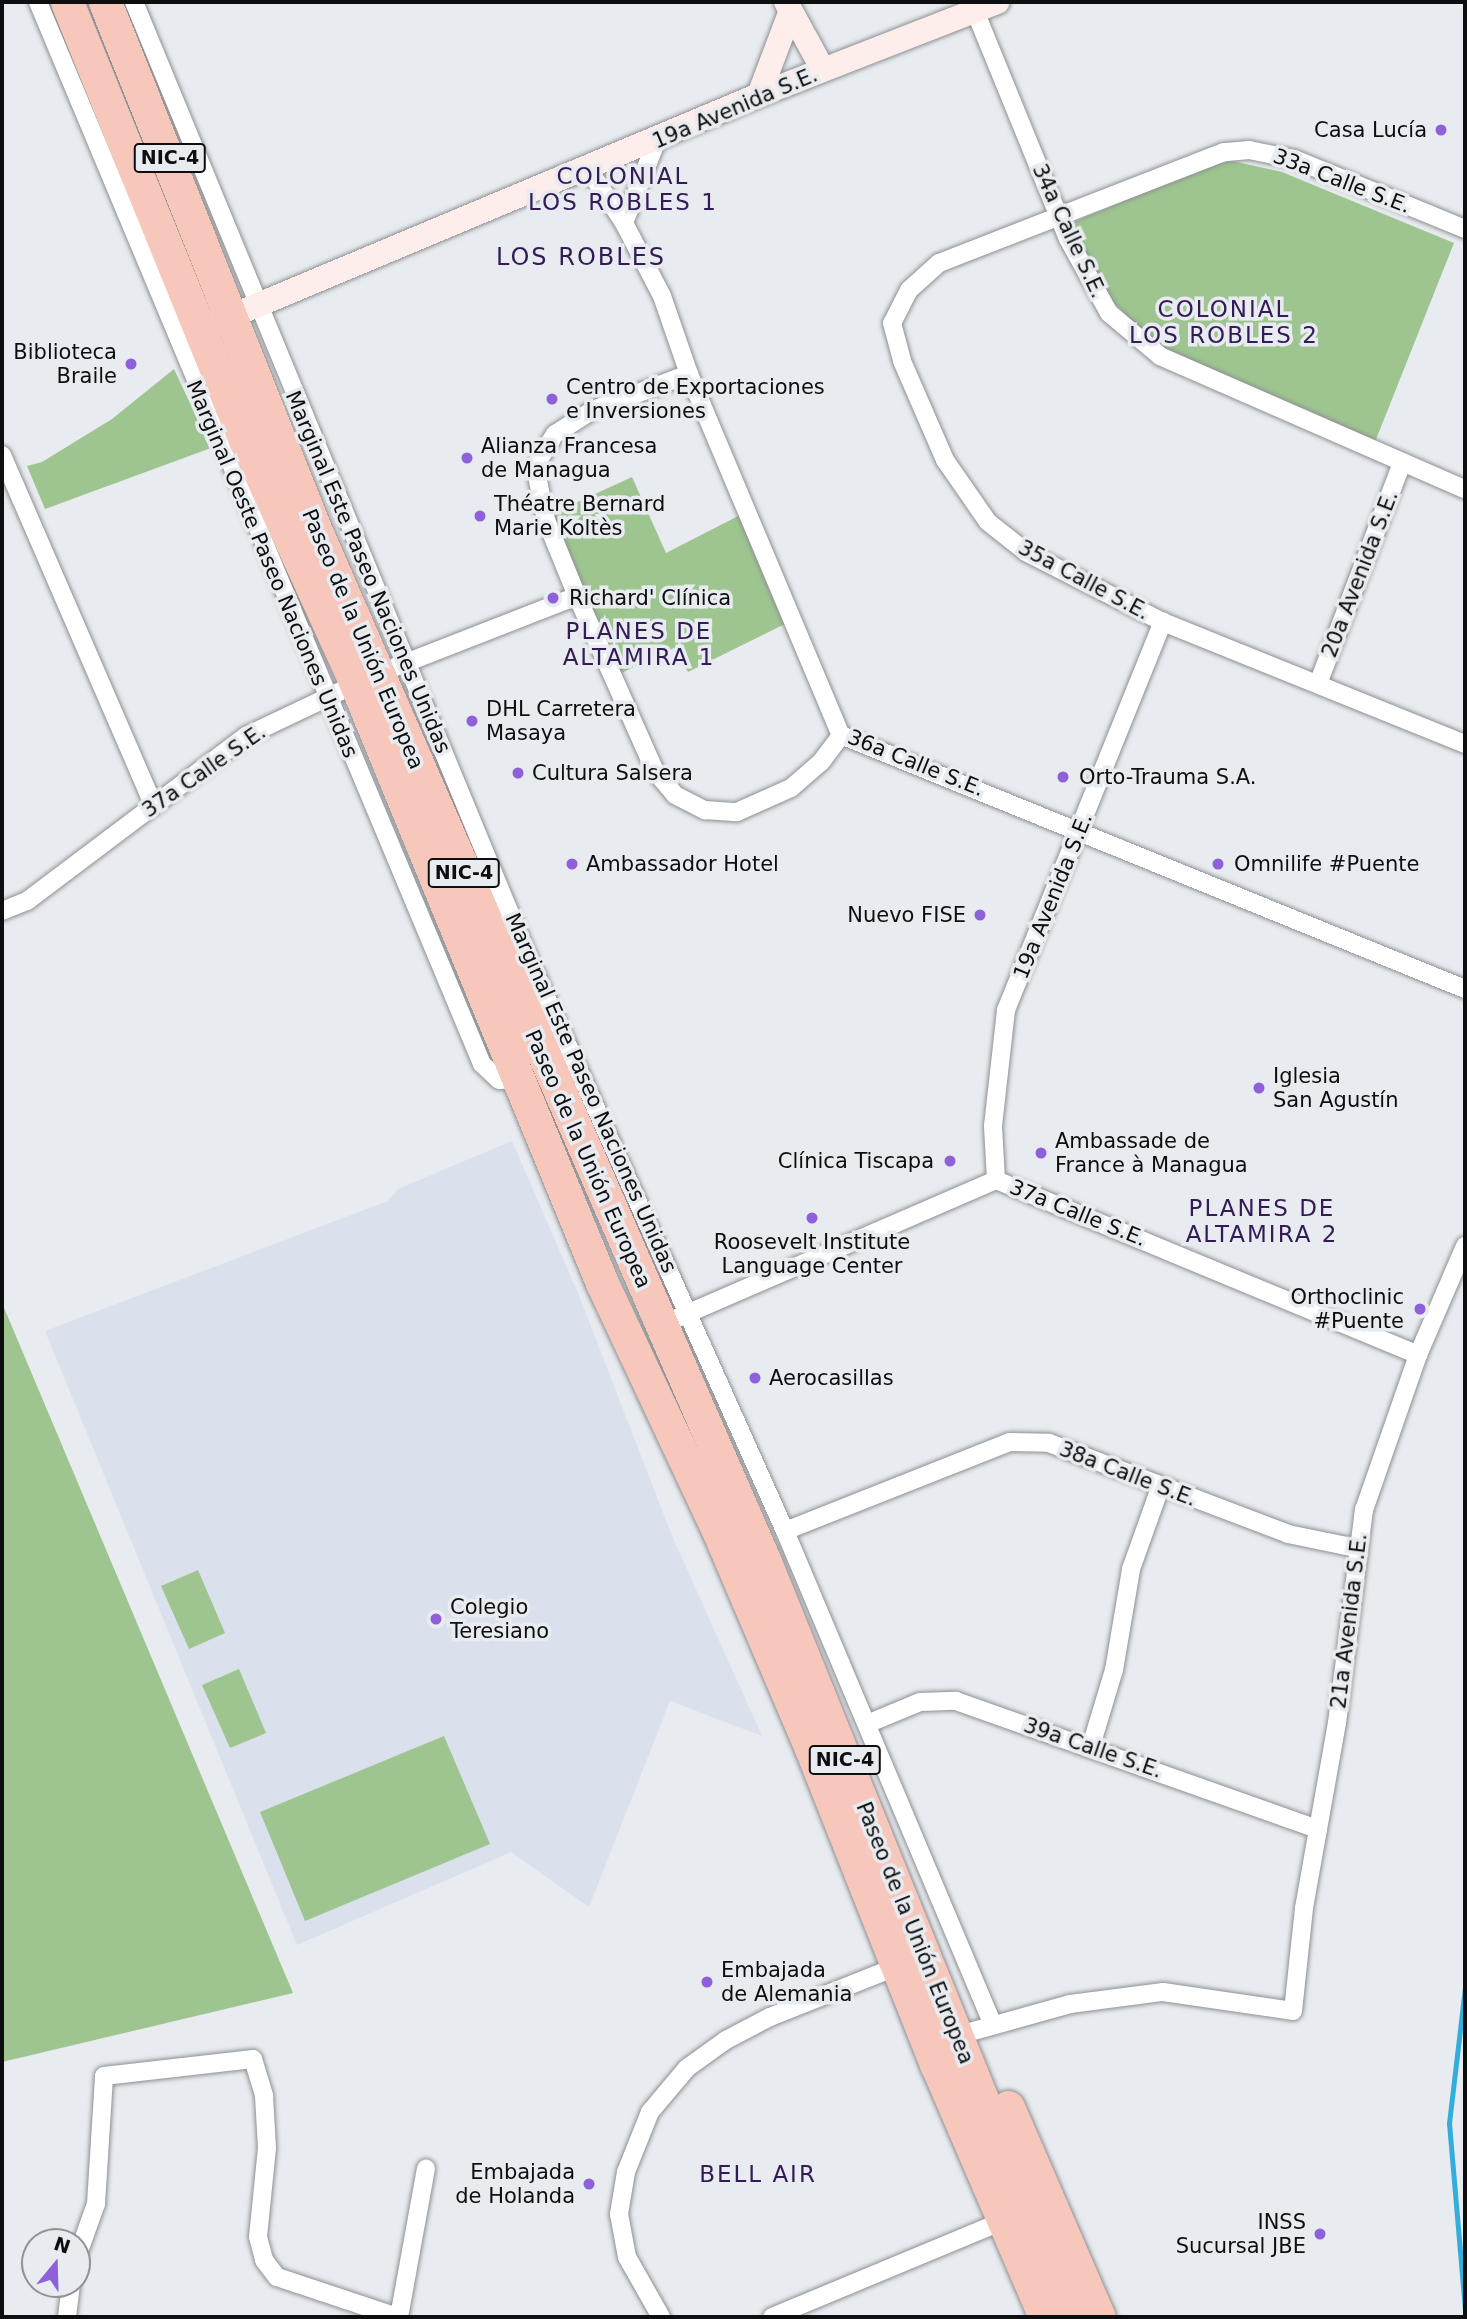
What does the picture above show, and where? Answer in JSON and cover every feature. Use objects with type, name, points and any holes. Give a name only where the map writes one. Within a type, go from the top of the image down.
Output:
[{"type":"highway","name":"Paseo de la Unión Europea","points":[[67,2],[229,317]]},
{"type":"highway","name":"Paseo de la Unión Europea","points":[[106,2],[155,117],[366,680],[535,1076],[602,1283],[727,1552],[1070,2317]]},
{"type":"highway","name":"Paseo de la Unión Europea","points":[[535,1076],[675,1318],[911,1962],[937,2066],[965,2161],[1028,2317]]},
{"type":"highway","points":[[911,1962],[982,2029],[1015,2120],[1099,2317]]},
{"type":"highway","name":"Paseo de la Unión Europea","points":[[937,2066],[1045,2317]]},
{"type":"street","name":"Marginal Oeste Paseo Naciones Unidas","points":[[38,2],[366,680],[482,1064],[499,1080],[535,1076]]},
{"type":"street","points":[[134,2],[229,317]]},
{"type":"street","points":[[788,7],[823,70]]},
{"type":"street","points":[[759,95],[788,7]]},
{"type":"street","name":"19a Avenida S.E.","points":[[229,317],[588,169],[759,95],[986,7]]},
{"type":"street","name":"34a Calle S.E.","points":[[986,7],[1059,218],[1109,313],[1160,356],[1465,489]]},
{"type":"street","points":[[624,223],[657,140]]},
{"type":"street","name":"33a Calle S.E.","points":[[1059,218],[1224,152],[1249,150],[1294,159],[1465,229]]},
{"type":"street","name":"36a Calle S.E.","points":[[588,169],[624,223],[662,296],[689,374],[841,735],[1081,830],[1465,989]]},
{"type":"street","name":"35a Calle S.E.","points":[[1059,218],[939,263],[922,275],[909,290],[892,323],[895,342],[945,460],[988,522],[1026,552],[1163,622],[1465,744]]},
{"type":"street","points":[[689,374],[593,410],[555,434],[535,466],[546,520],[577,596],[655,771],[675,796],[705,810],[737,812],[791,788],[821,762],[841,735]]},
{"type":"street","points":[[2,455],[154,806]]},
{"type":"street","name":"20a Avenida S.E.","points":[[1318,684],[1402,463]]},
{"type":"street","name":"37a Calle S.E.","points":[[2,911],[27,901],[246,736],[366,680],[577,596]]},
{"type":"street","name":"19a Avenida S.E.","points":[[996,1180],[993,1126],[1006,1010],[1163,622]]},
{"type":"street","name":"Marginal Este Paseo Naciones Unidas","points":[[366,680],[526,952],[675,1318],[785,1531],[867,1724],[982,2029]]},
{"type":"street","name":"37a Calle S.E.","points":[[675,1318],[996,1180],[1418,1355]]},
{"type":"street","name":"21a Avenida S.E.","points":[[982,2029],[1070,2004],[1163,1992],[1293,2011],[1318,1829],[1337,1723],[1356,1548],[1364,1510],[1418,1355],[1465,1246]]},
{"type":"street","name":"38a Calle S.E.","points":[[785,1531],[1010,1442],[1049,1443],[1160,1488],[1288,1534],[1356,1548]]},
{"type":"street","points":[[1091,1746],[1114,1670],[1131,1569],[1160,1488]]},
{"type":"street","name":"39a Calle S.E.","points":[[867,1724],[920,1702],[956,1701],[1091,1746],[1318,1829]]},
{"type":"street","points":[[661,2317],[627,2257],[619,2214],[626,2172],[650,2112],[687,2068],[726,2040],[770,2017],[911,1962]]},
{"type":"street","points":[[87,2228],[96,2204],[104,2076],[253,2059],[264,2096],[267,2148],[258,2236],[264,2260],[277,2277],[398,2317],[426,2168]]},
{"type":"street","points":[[772,2317],[993,2225]]},
{"type":"street","points":[[68,2317],[70,2298]]},
{"type":"shaded area","name":"Colegio Teresiano","points":[[512,1141],[580,1298],[672,1536],[762,1736],[670,1701],[589,1907],[511,1852],[297,1945],[45,1331],[388,1201],[398,1189]]},
{"type":"green space","points":[[1232,161],[1282,172],[1454,243],[1375,442],[1174,355],[1153,341],[1111,300],[1071,223],[1209,166]]},
{"type":"green space","points":[[174,369],[211,448],[45,509],[27,466],[42,462],[112,419]]},
{"type":"green space","points":[[632,477],[666,553],[746,512],[791,621],[688,672],[674,648],[613,677],[545,517]]},
{"type":"green space","points":[[2,1303],[293,1993],[2,2062]]},
{"type":"green space","points":[[198,1570],[225,1633],[189,1649],[161,1586]]},
{"type":"green space","points":[[239,1669],[266,1733],[230,1748],[202,1685]]},
{"type":"green space","points":[[444,1736],[490,1844],[305,1921],[260,1812]]},
{"type":"waterway","points":[[1465,1987],[1449,2123],[1465,2311]]},
{"type":"place","name":"Casa Lucía","points":[[1441,130]]},
{"type":"place","name":"Biblioteca Braile","points":[[131,364]]},
{"type":"place","name":"Centro de Exportaciones e Inversiones","points":[[552,399]]},
{"type":"place","name":"Alianza Francesa de Managua","points":[[467,458]]},
{"type":"place","name":"Théatre Bernard Marie Koltès","points":[[480,516]]},
{"type":"place","name":"Richard' Clínica","points":[[553,598]]},
{"type":"place","name":"DHL Carretera Masaya","points":[[472,721]]},
{"type":"place","name":"Cultura Salsera","points":[[518,773]]},
{"type":"place","name":"Orto-Trauma S.A.","points":[[1063,777]]},
{"type":"place","name":"Ambassador Hotel","points":[[572,864]]},
{"type":"place","name":"Omnilife #Puente","points":[[1218,864]]},
{"type":"place","name":"Nuevo FISE","points":[[980,915]]},
{"type":"place","name":"Iglesia San Agustín","points":[[1259,1088]]},
{"type":"place","name":"Ambassade de France à Managua","points":[[1041,1153]]},
{"type":"place","name":"Clínica Tiscapa","points":[[950,1161]]},
{"type":"place","name":"Roosevelt Institute Language Center","points":[[812,1218]]},
{"type":"place","name":"Orthoclinic #Puente","points":[[1420,1309]]},
{"type":"place","name":"Aerocasillas","points":[[755,1378]]},
{"type":"place","name":"Colegio Teresiano","points":[[436,1619]]},
{"type":"place","name":"Embajada de Alemania","points":[[707,1982]]},
{"type":"place","name":"Embajada de Holanda","points":[[589,2184]]},
{"type":"place","name":"INSS Sucursal JBE","points":[[1320,2234]]},
{"type":"district","name":"COLONIAL LOS ROBLES 1","points":[[623,189]]},
{"type":"district","name":"LOS ROBLES","points":[[581,258]]},
{"type":"district","name":"COLONIAL LOS ROBLES 2","points":[[1224,322]]},
{"type":"district","name":"PLANES DE ALTAMIRA 1","points":[[639,644]]},
{"type":"district","name":"PLANES DE ALTAMIRA 2","points":[[1262,1221]]},
{"type":"district","name":"BELL AIR","points":[[758,2174]]}]
